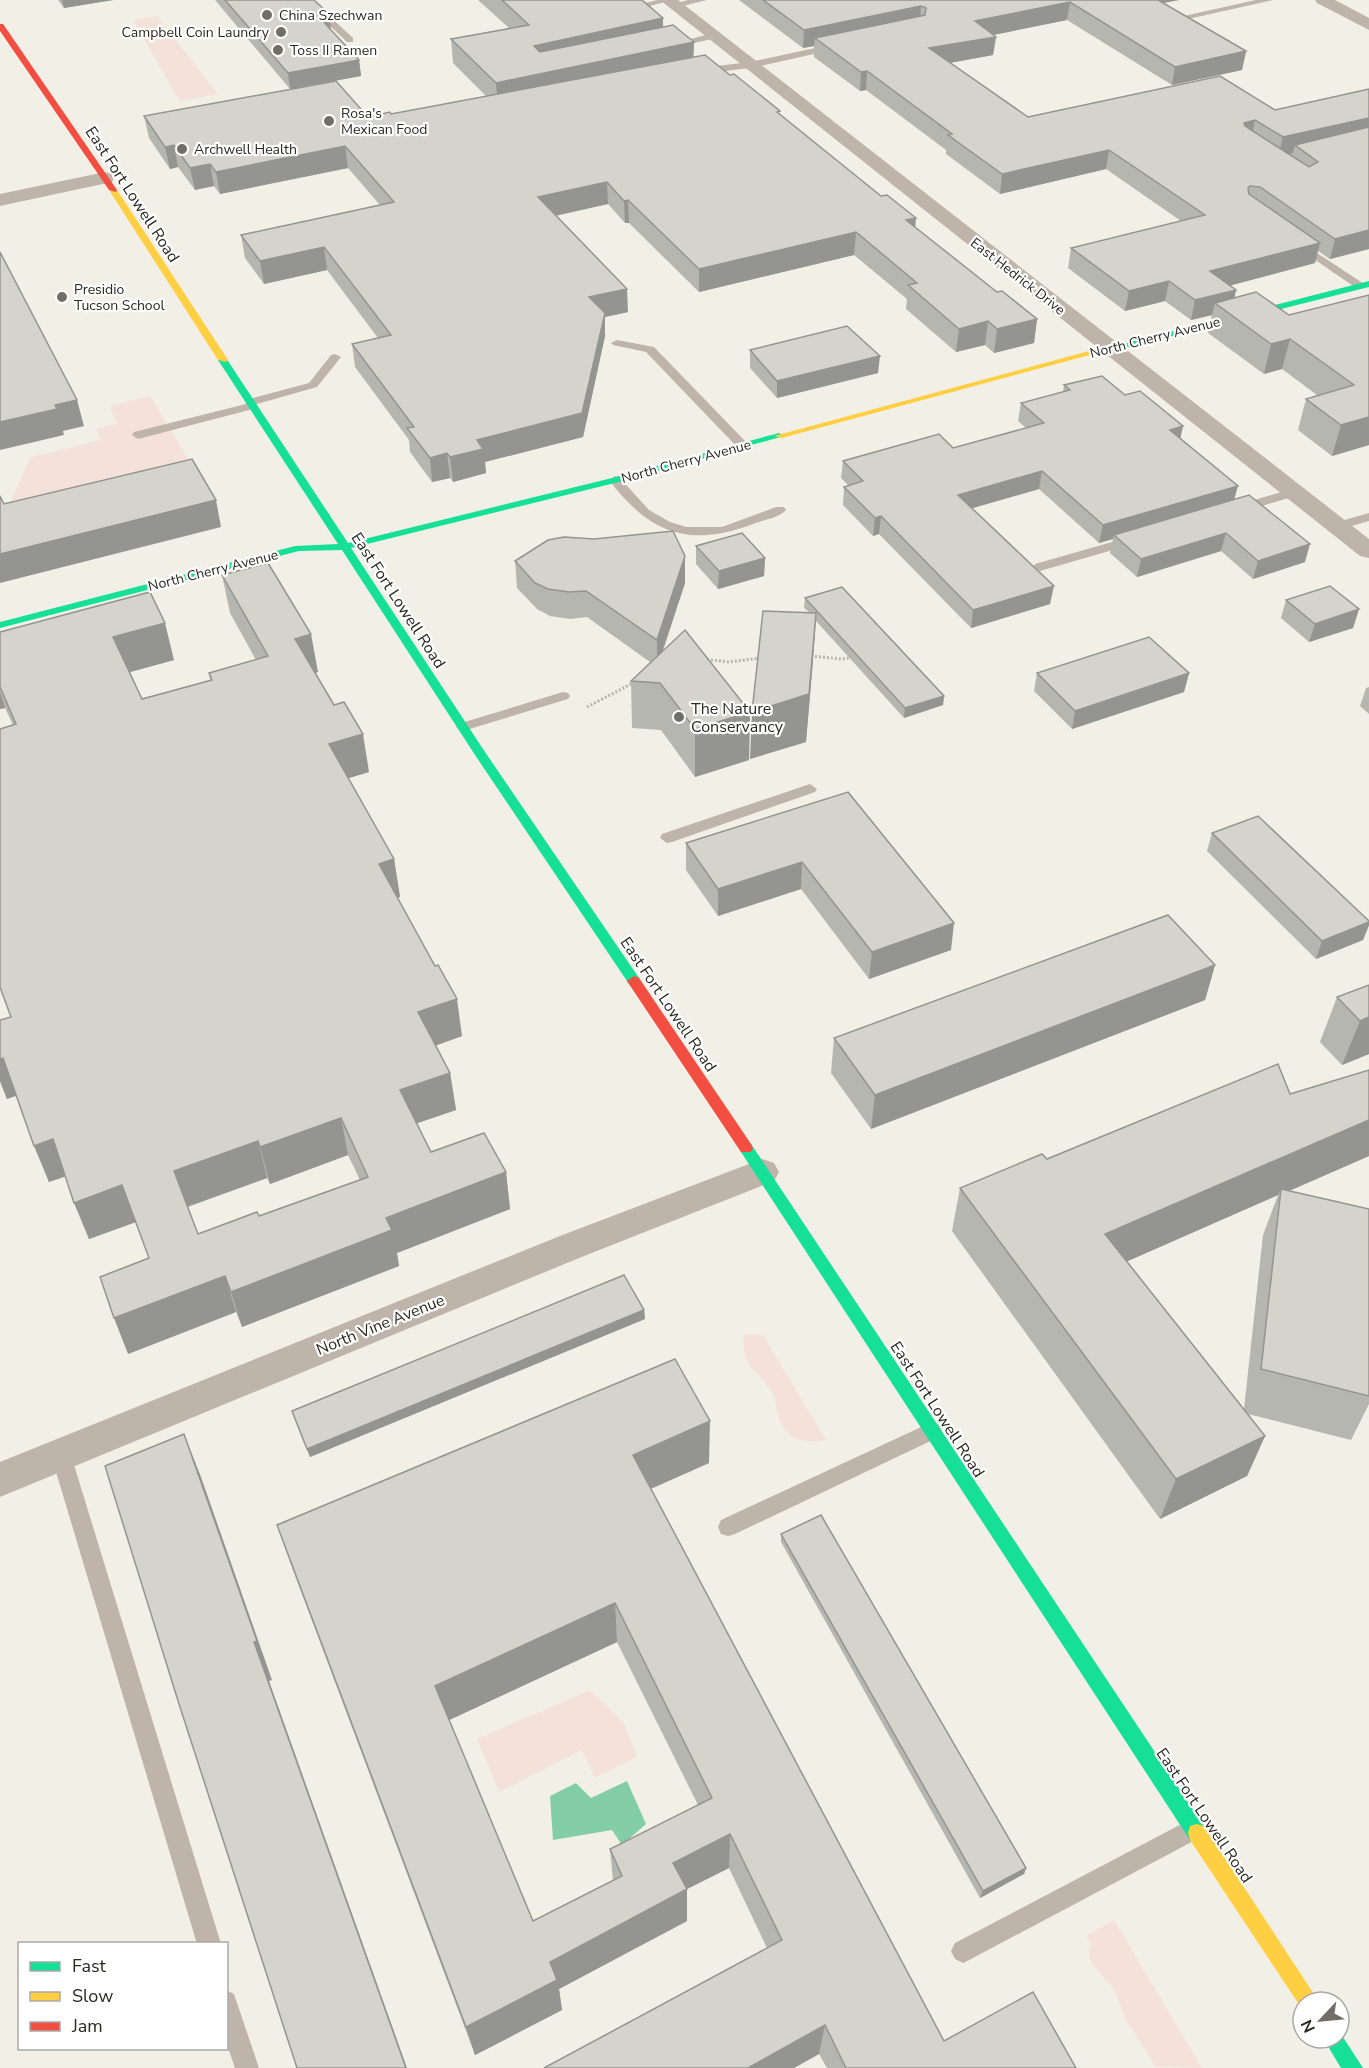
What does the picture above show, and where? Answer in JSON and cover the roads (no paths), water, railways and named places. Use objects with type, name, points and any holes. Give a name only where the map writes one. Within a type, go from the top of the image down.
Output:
[{"type":"main road","name":"East Fort Lowell Road","points":[[0,26],[105,178],[251,404],[287,454],[344,547],[762,1172],[1301,1990]]},
{"type":"main road","name":"North Cherry Avenue","points":[[0,625],[299,548],[344,547],[615,480],[1109,348],[1364,285]]},
{"type":"main road","points":[[1341,2050],[1353,2068]]},
{"type":"street","points":[[1323,0],[1369,25]]},
{"type":"street","name":"East Hedrick Drive","points":[[670,2],[1369,551]]},
{"type":"street","points":[[0,200],[105,178]]},
{"type":"street","name":"North Vine Avenue","points":[[0,1480],[561,1250],[762,1172]]},
{"type":"lane","points":[[307,0],[350,40]]},
{"type":"lane","points":[[614,11],[670,2],[703,0]]},
{"type":"lane","points":[[1179,18],[1269,0]]},
{"type":"lane","points":[[657,48],[714,36]]},
{"type":"lane","points":[[690,72],[750,65],[844,45]]},
{"type":"lane","points":[[1286,235],[1364,285]]},
{"type":"lane","points":[[617,344],[650,349],[743,446]]},
{"type":"lane","points":[[138,435],[312,386],[335,357]]},
{"type":"lane","points":[[615,480],[645,513],[666,525],[685,531],[723,531],[750,519],[780,510]]},
{"type":"lane","points":[[1228,512],[1295,492]]},
{"type":"lane","points":[[1338,526],[1369,517]]},
{"type":"lane","points":[[1040,567],[1151,535]]},
{"type":"lane","points":[[464,727],[563,696]]},
{"type":"lane","points":[[667,838],[810,789]]},
{"type":"lane","points":[[728,1527],[932,1431]]},
{"type":"lane","points":[[61,1455],[208,1942]]},
{"type":"lane","points":[[963,1951],[1194,1828]]},
{"type":"lane","points":[[228,2008],[247,2068]]},
{"type":"place","name":"China Szechwan","points":[[267,15]]},
{"type":"place","name":"Campbell Coin Laundry","points":[[281,32]]},
{"type":"place","name":"Toss II Ramen","points":[[278,50]]},
{"type":"place","name":"Rosa's Mexican Food","points":[[329,121]]},
{"type":"place","name":"Archwell Health","points":[[182,149]]},
{"type":"place","name":"Presidio Tucson School","points":[[62,297]]},
{"type":"place","name":"The Nature Conservancy","points":[[679,717]]}]
